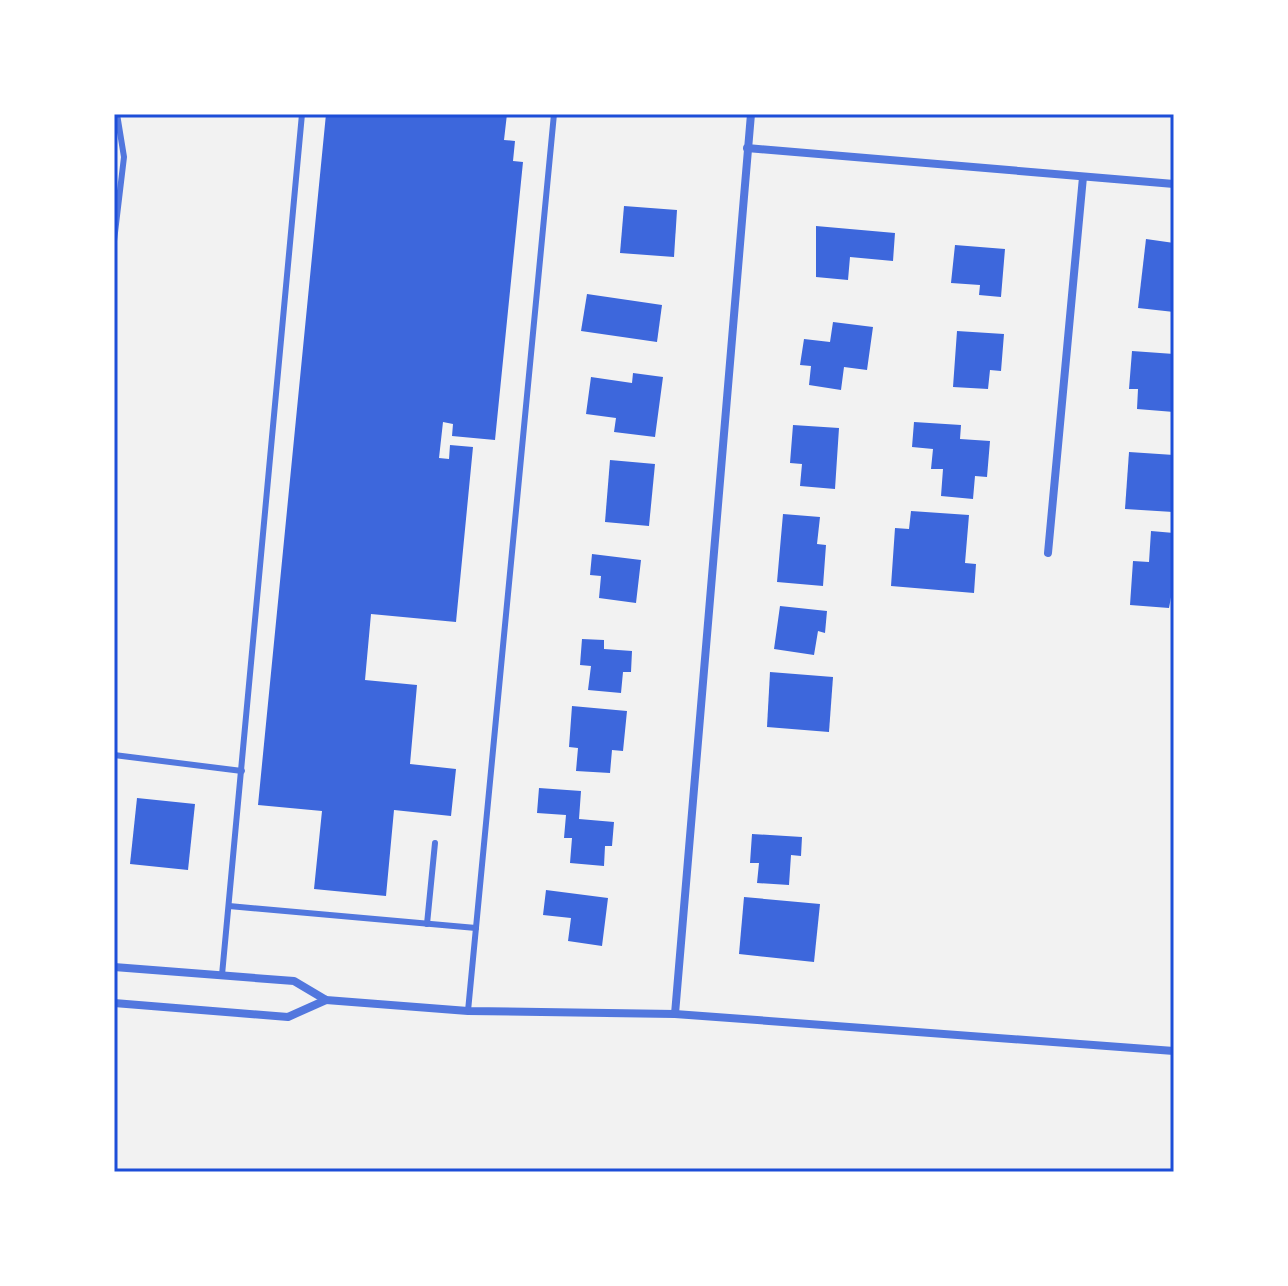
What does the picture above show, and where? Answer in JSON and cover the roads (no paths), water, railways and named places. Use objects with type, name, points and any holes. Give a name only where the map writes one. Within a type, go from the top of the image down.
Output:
[{"type":"street","points":[[675,1014],[751,114]]},
{"type":"street","points":[[747,148],[1174,184]]},
{"type":"street","points":[[1048,553],[1083,177]]},
{"type":"street","points":[[114,967],[294,981],[326,1000],[468,1011],[675,1014],[1174,1051]]},
{"type":"street","points":[[114,1003],[288,1017],[326,1000]]},
{"type":"lane","points":[[114,241],[124,157],[117,114]]},
{"type":"lane","points":[[222,975],[302,114]]},
{"type":"lane","points":[[468,1011],[554,114]]},
{"type":"lane","points":[[114,755],[242,771]]},
{"type":"lane","points":[[427,924],[435,843]]},
{"type":"lane","points":[[229,906],[476,928]]}]
